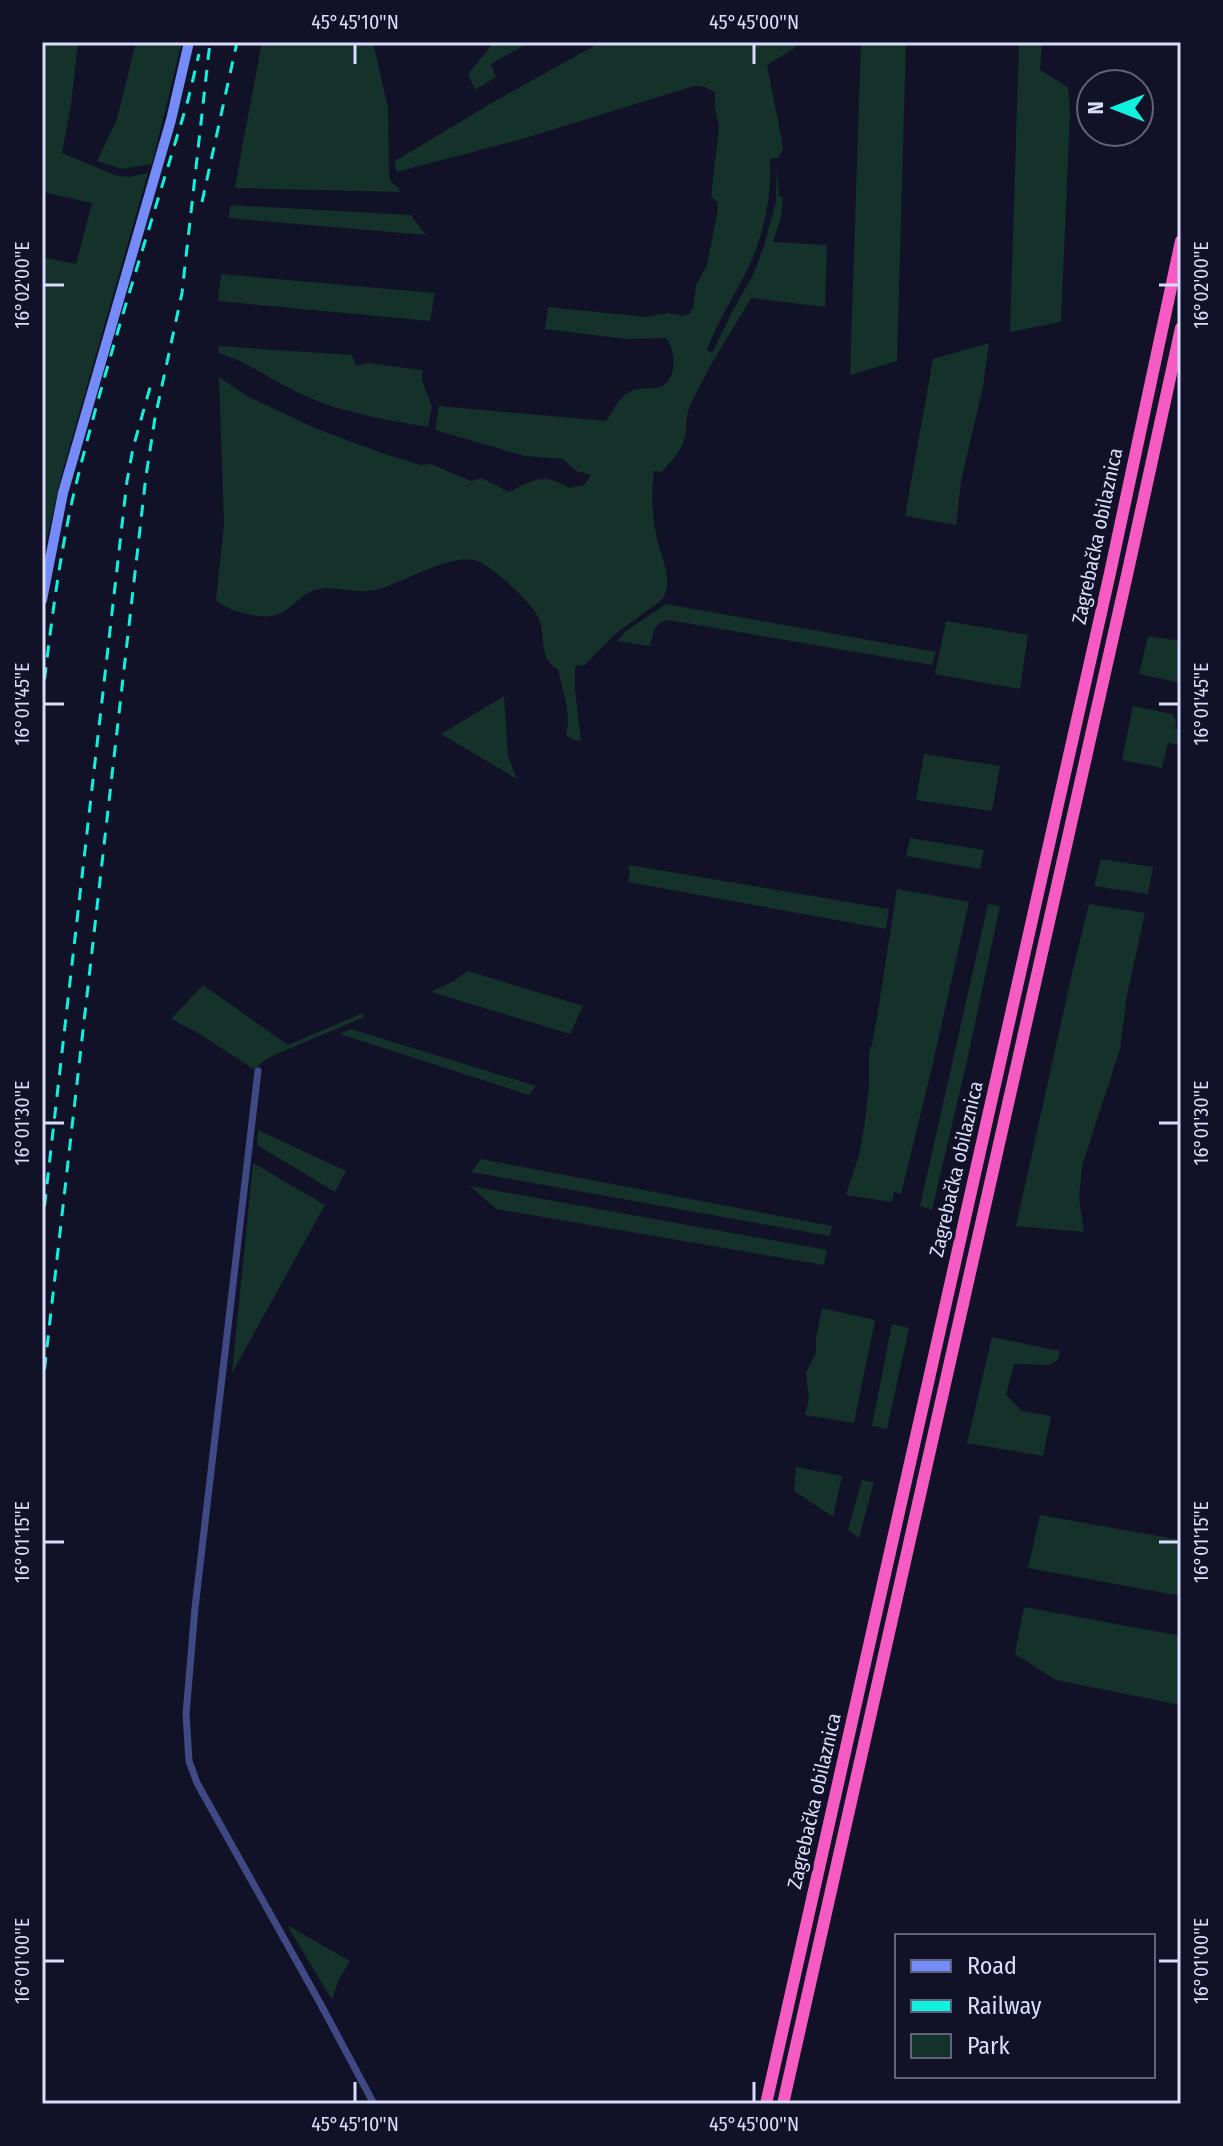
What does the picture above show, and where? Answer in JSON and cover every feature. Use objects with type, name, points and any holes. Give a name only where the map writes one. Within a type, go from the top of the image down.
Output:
[{"type":"highway","name":"Zagrebačka obilaznica","points":[[766,2104],[1107,589],[1181,241]]},
{"type":"highway","name":"Zagrebačka obilaznica","points":[[783,2104],[1181,328]]},
{"type":"main road","points":[[42,600],[63,493],[171,120],[189,42]]},
{"type":"street","points":[[258,1071],[195,1608],[186,1714],[189,1761],[197,1783],[374,2104]]},
{"type":"green space","points":[[42,42],[78,42],[62,153],[115,175],[129,177],[148,173],[61,477],[42,560],[42,257],[76,264],[92,203],[42,192]]},
{"type":"green space","points":[[136,42],[182,42],[152,164],[122,169],[97,161],[117,119]]},
{"type":"green space","points":[[262,42],[373,42],[388,108],[389,174],[391,182],[400,192],[235,188]]},
{"type":"green space","points":[[494,42],[530,42],[491,64],[496,77],[475,90],[468,74]]},
{"type":"green space","points":[[601,42],[796,42],[795,48],[767,65],[783,150],[778,158],[770,159],[768,201],[754,255],[707,350],[712,353],[753,275],[764,246],[776,202],[777,165],[779,196],[783,198],[773,242],[827,245],[825,307],[751,298],[690,406],[686,432],[676,456],[662,472],[654,471],[654,519],[667,575],[666,592],[662,600],[615,634],[585,665],[575,666],[581,741],[566,735],[567,710],[558,669],[547,659],[537,615],[508,583],[480,562],[463,560],[438,565],[375,590],[321,588],[273,616],[237,612],[216,600],[224,525],[219,377],[247,396],[317,429],[385,454],[421,465],[431,464],[471,481],[482,478],[509,492],[545,479],[569,488],[584,485],[591,475],[576,471],[563,459],[525,456],[435,430],[439,406],[606,421],[629,392],[666,384],[674,365],[666,338],[626,339],[545,329],[548,307],[645,317],[689,314],[693,308],[696,285],[707,265],[718,208],[711,196],[719,128],[715,92],[694,86],[519,140],[396,172],[395,161]]},
{"type":"green space","points":[[861,42],[906,42],[897,361],[850,375]]},
{"type":"green space","points":[[1019,42],[1042,42],[1040,70],[1068,87],[1070,114],[1061,322],[1010,332]]},
{"type":"green space","points":[[231,205],[411,215],[426,235],[228,218]]},
{"type":"green space","points":[[221,274],[435,293],[430,321],[218,301]]},
{"type":"green space","points":[[989,343],[983,387],[961,481],[956,525],[905,516],[933,359]]},
{"type":"green space","points":[[218,346],[352,355],[356,366],[368,363],[422,370],[422,380],[432,407],[428,427],[367,416],[322,403],[219,353]]},
{"type":"green space","points":[[666,604],[936,652],[932,665],[668,620],[657,626],[650,646],[617,641],[626,631]]},
{"type":"green space","points":[[946,621],[1028,635],[1020,689],[935,674]]},
{"type":"green space","points":[[1148,636],[1181,641],[1181,683],[1139,674]]},
{"type":"green space","points":[[504,696],[508,756],[517,779],[441,734]]},
{"type":"green space","points":[[1133,706],[1172,714],[1176,721],[1175,729],[1181,731],[1181,745],[1168,743],[1162,768],[1122,760]]},
{"type":"green space","points":[[924,754],[1000,766],[992,811],[916,800]]},
{"type":"green space","points":[[910,838],[984,850],[980,869],[906,856]]},
{"type":"green space","points":[[1101,859],[1153,867],[1148,894],[1094,886]]},
{"type":"green space","points":[[629,865],[889,909],[886,929],[628,882]]},
{"type":"green space","points":[[897,889],[969,902],[901,1194],[894,1192],[892,1202],[846,1195],[864,1128],[869,1052]]},
{"type":"green space","points":[[988,904],[1000,906],[932,1210],[920,1206]]},
{"type":"green space","points":[[1089,904],[1145,913],[1127,995],[1120,1049],[1082,1166],[1079,1198],[1084,1232],[1016,1226],[1073,969]]},
{"type":"green space","points":[[468,971],[583,1006],[570,1034],[431,992]]},
{"type":"green space","points":[[203,985],[288,1045],[363,1013],[364,1017],[270,1057],[255,1070],[171,1019]]},
{"type":"green space","points":[[351,1029],[536,1086],[529,1095],[340,1034]]},
{"type":"green space","points":[[258,1130],[346,1171],[335,1192],[257,1145]]},
{"type":"green space","points":[[481,1159],[832,1226],[830,1236],[471,1172]]},
{"type":"green space","points":[[253,1163],[325,1205],[232,1373]]},
{"type":"green space","points":[[470,1186],[827,1250],[824,1265],[496,1209]]},
{"type":"green space","points":[[822,1308],[875,1320],[854,1423],[805,1415],[809,1399],[806,1373],[816,1353]]},
{"type":"green space","points":[[892,1324],[909,1328],[887,1429],[872,1426]]},
{"type":"green space","points":[[992,1337],[1060,1351],[1058,1360],[1049,1365],[1014,1364],[1006,1395],[1022,1411],[1051,1416],[1043,1456],[967,1443]]},
{"type":"green space","points":[[796,1467],[842,1476],[833,1517],[794,1491]]},
{"type":"green space","points":[[862,1480],[874,1482],[859,1538],[848,1530]]},
{"type":"green space","points":[[1040,1515],[1181,1540],[1181,1596],[1028,1568]]},
{"type":"green space","points":[[1024,1607],[1181,1636],[1181,1705],[1056,1680],[1015,1654]]},
{"type":"green space","points":[[287,1925],[350,1961],[339,1979],[332,2000]]},
{"type":"railway","points":[[42,1391],[146,476],[182,293],[210,42]]},
{"type":"railway","points":[[202,202],[237,42]]},
{"type":"railway","points":[[42,701],[51,624],[73,497],[199,54]]},
{"type":"railway","points":[[42,1228],[127,481],[151,384]]}]
